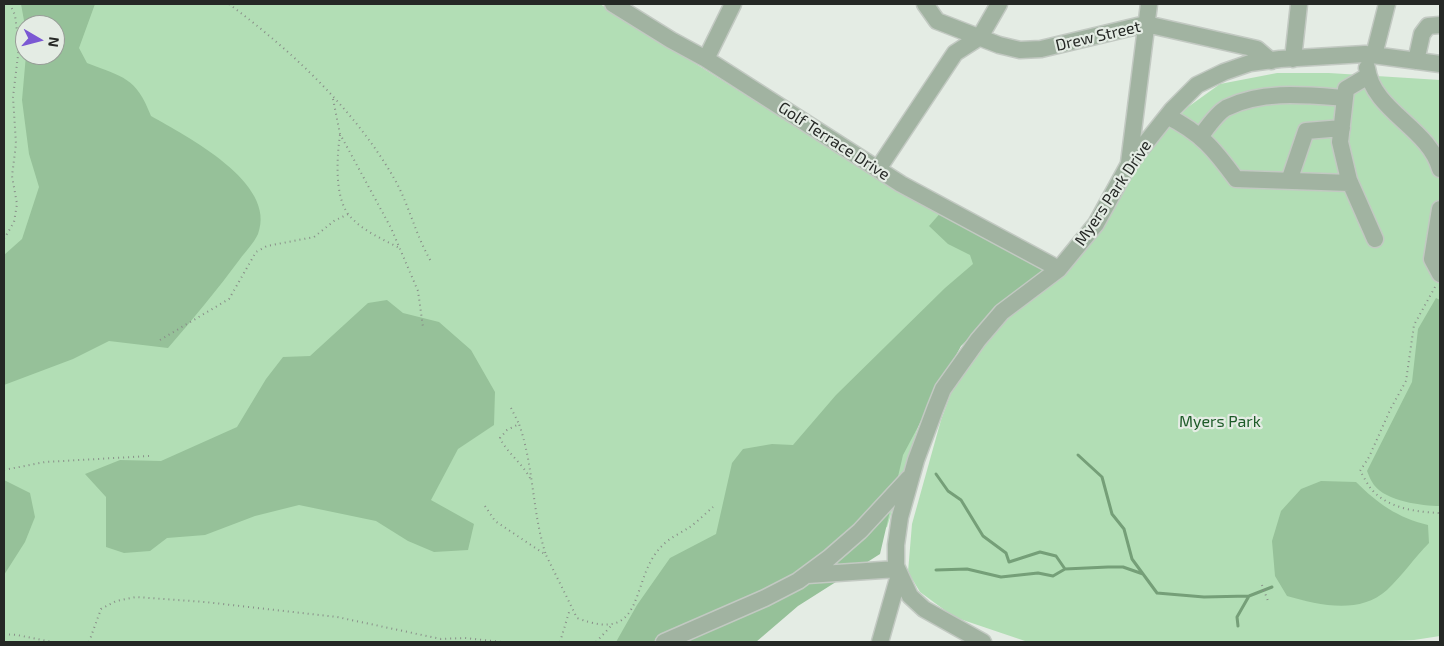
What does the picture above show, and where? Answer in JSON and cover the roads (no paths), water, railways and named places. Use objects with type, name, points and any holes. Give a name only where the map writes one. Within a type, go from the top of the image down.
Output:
[{"type":"street","name":"Golf Terrace Drive","points":[[613,4],[670,40],[706,59],[878,169],[1059,269]]},
{"type":"street","points":[[706,59],[733,4]]},
{"type":"street","name":"Drew Street","points":[[925,4],[938,21],[999,45],[1020,50],[1041,49],[1146,24],[1257,49],[1271,61]]},
{"type":"street","points":[[878,169],[956,53],[980,37],[999,4]]},
{"type":"street","points":[[1129,164],[1149,4]]},
{"type":"street","points":[[1293,59],[1299,4]]},
{"type":"street","points":[[1387,4],[1369,54],[1368,76],[1386,103],[1436,151],[1440,168]]},
{"type":"street","points":[[1416,60],[1422,34],[1428,26],[1440,25]]},
{"type":"street","name":"Myers Park Drive","points":[[983,642],[924,609],[910,596],[898,572],[897,536],[912,475],[943,389],[978,340],[1002,312],[1059,269],[1096,224],[1129,164],[1167,116],[1197,84],[1250,63],[1293,59],[1369,54],[1440,64]]},
{"type":"street","points":[[1368,76],[1346,89],[1340,142],[1350,183],[1375,239]]},
{"type":"street","points":[[1200,137],[1225,109],[1252,100],[1293,94],[1345,98]]},
{"type":"street","points":[[1167,116],[1192,129],[1219,155],[1236,179],[1350,183]]},
{"type":"street","points":[[1289,181],[1306,131],[1342,128]]},
{"type":"street","points":[[1438,280],[1432,259],[1440,208]]},
{"type":"street","points":[[664,642],[766,598],[806,575],[860,531],[912,475]]},
{"type":"street","points":[[806,575],[898,572],[880,642]]},
{"type":"waterway","points":[[1078,455],[1102,477],[1112,514],[1124,529],[1132,559],[1157,593],[1204,597],[1249,596],[1272,587]]},
{"type":"waterway","points":[[936,474],[948,491],[961,500],[983,536],[1006,553],[1009,562],[1040,552],[1056,556],[1065,569]]},
{"type":"waterway","points":[[936,570],[967,569],[1001,577],[1038,573],[1053,576],[1065,569],[1123,567],[1143,574]]},
{"type":"waterway","points":[[1238,626],[1237,617],[1249,596]]},
{"type":"park label","name":"Myers Park","points":[[1220,422]]}]
